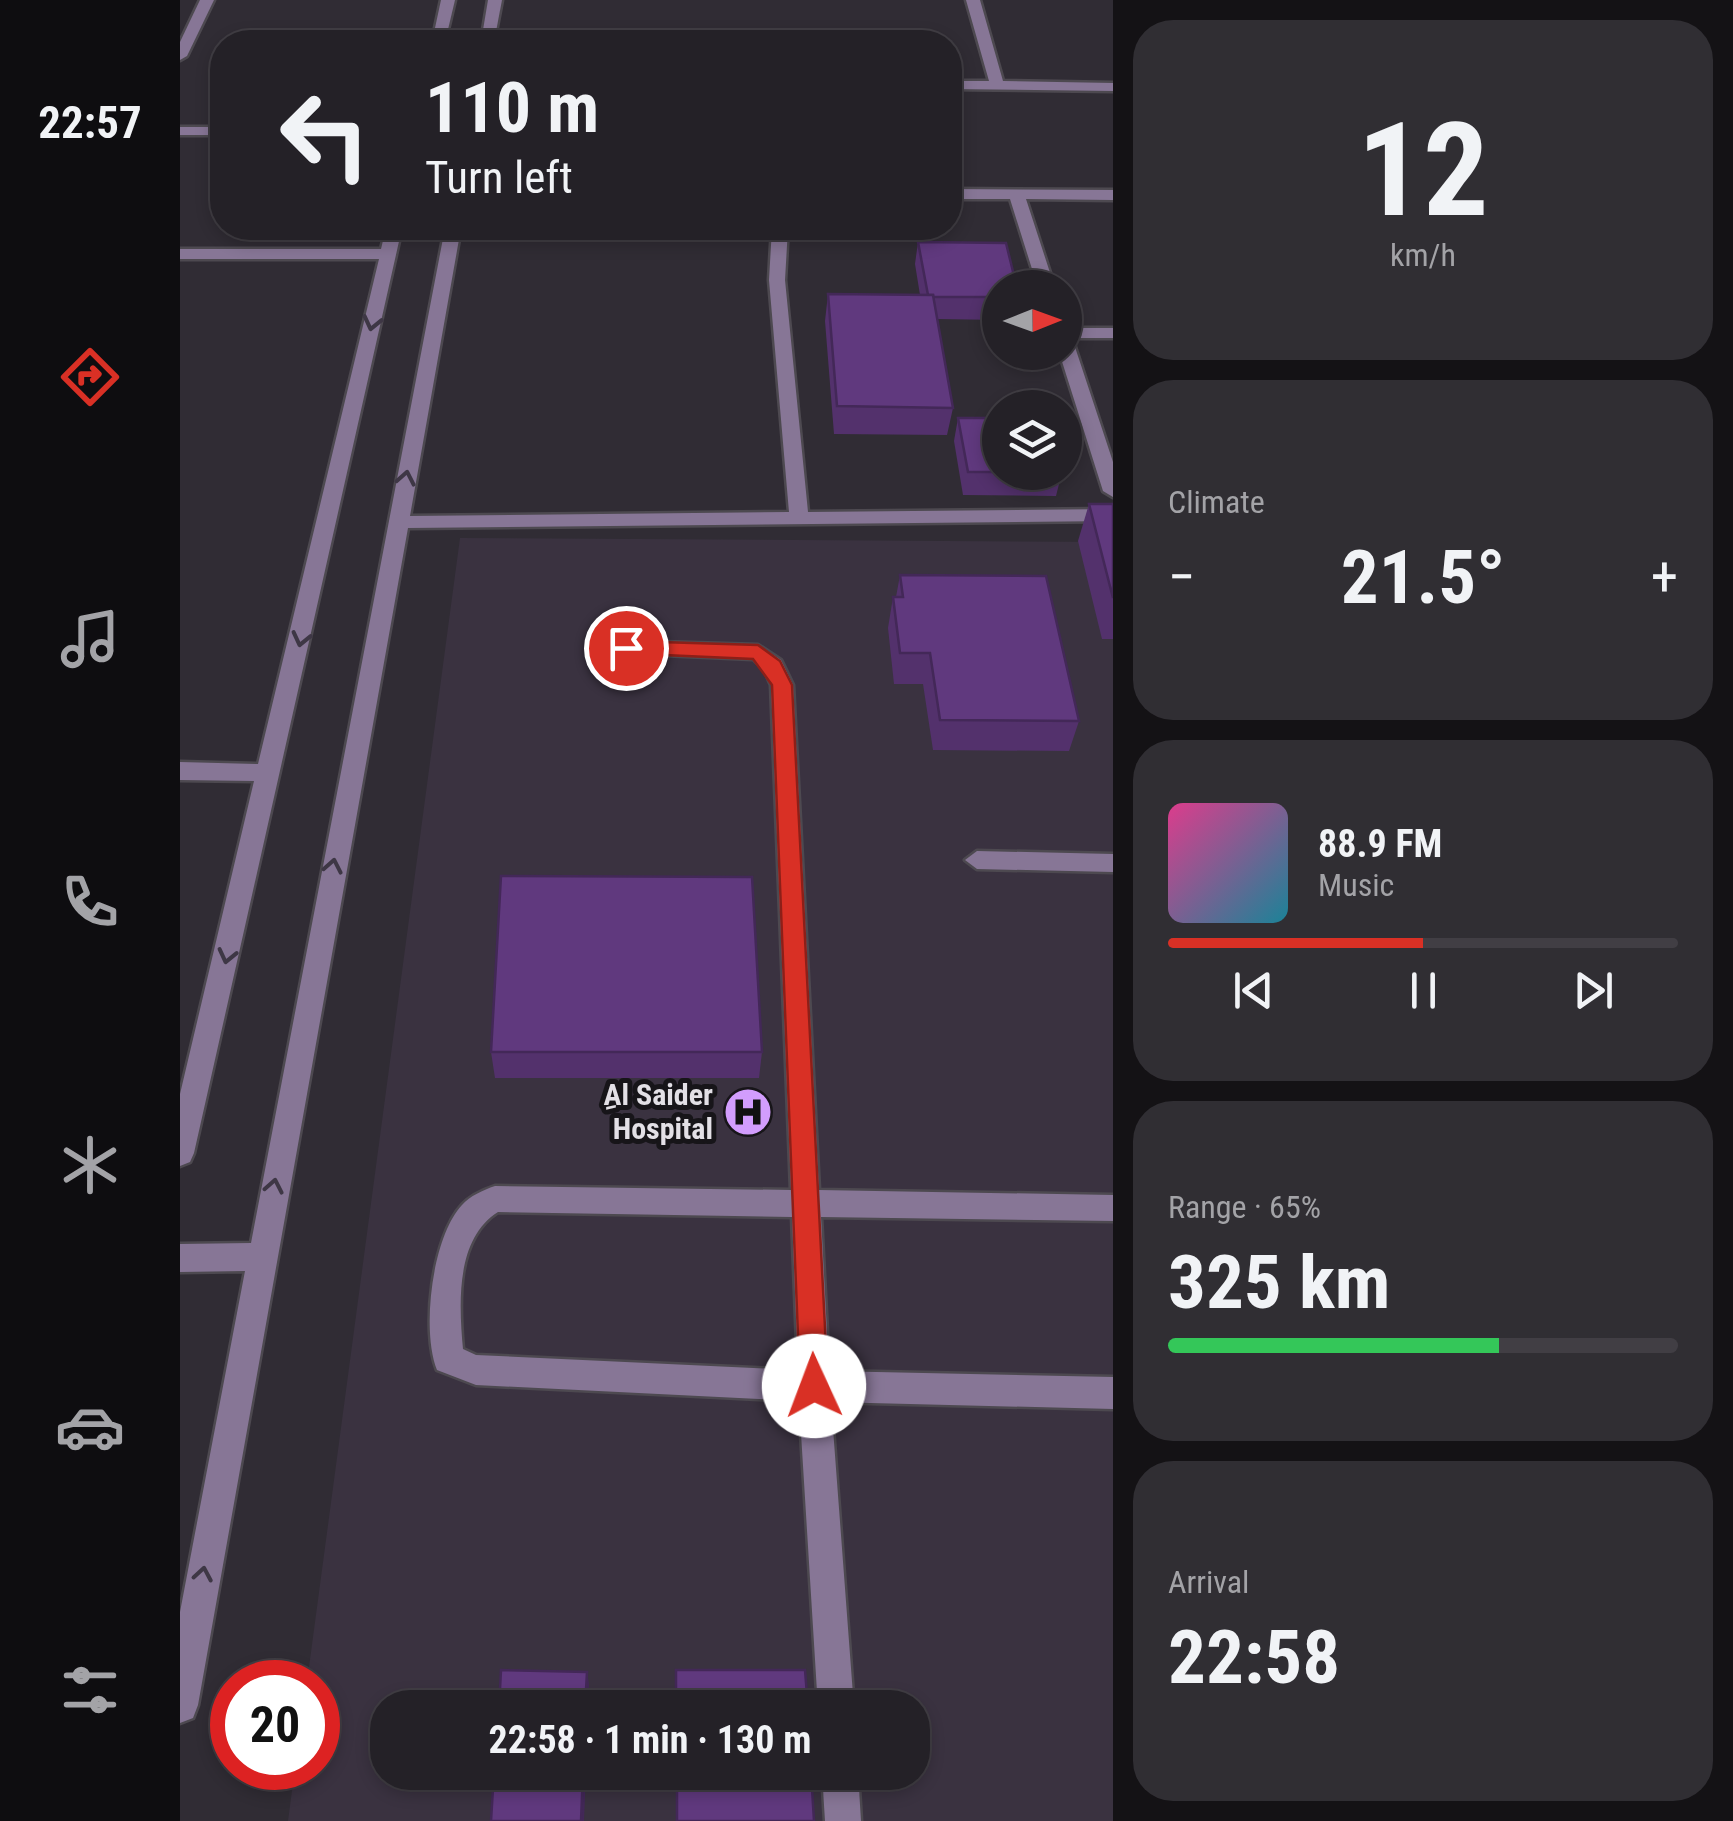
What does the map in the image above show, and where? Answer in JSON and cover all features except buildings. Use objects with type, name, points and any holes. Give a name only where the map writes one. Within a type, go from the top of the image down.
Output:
[{"type":"street","points":[[180,56],[206,0]]},
{"type":"street","points":[[441,30],[448,0]]},
{"type":"street","points":[[489,30],[495,0]]},
{"type":"street","points":[[974,0],[998,86]]},
{"type":"street","points":[[962,86],[1113,87]]},
{"type":"street","points":[[180,131],[210,131]]},
{"type":"street","points":[[962,194],[1113,196]]},
{"type":"street","points":[[1016,195],[1040,270]]},
{"type":"street","points":[[180,1154],[185,1110],[270,773],[391,240]]},
{"type":"street","points":[[180,1705],[451,240]]},
{"type":"street","points":[[780,240],[778,280],[799,518]]},
{"type":"street","points":[[180,254],[388,254]]},
{"type":"street","points":[[1082,333],[1113,333]]},
{"type":"street","points":[[1073,370],[1113,491]]},
{"type":"street","points":[[397,522],[1113,515]]},
{"type":"street","points":[[626,648],[758,652],[773,666],[782,685],[814,1386],[835,1690]]},
{"type":"street","points":[[180,772],[270,773]]},
{"type":"street","points":[[976,860],[1113,863]]},
{"type":"street","points":[[1113,1208],[806,1200],[494,1199],[471,1214],[456,1242],[445,1328],[448,1359],[476,1370],[814,1386],[1113,1393]]},
{"type":"street","points":[[180,1258],[260,1257]]},
{"type":"street","points":[[841,1790],[844,1821]]},
{"type":"shaded area","name":"ِAl Saider Hospital","points":[[460,538],[1113,542],[1113,1821],[288,1821],[292,1790],[340,1790],[340,1660],[310,1660]]},
{"type":"place","name":"ِAl Saider Hospital","points":[[748,1112]]},
{"type":"route","points":[[626,648],[729,648],[758,652],[773,666],[782,685],[814,1386]]}]
